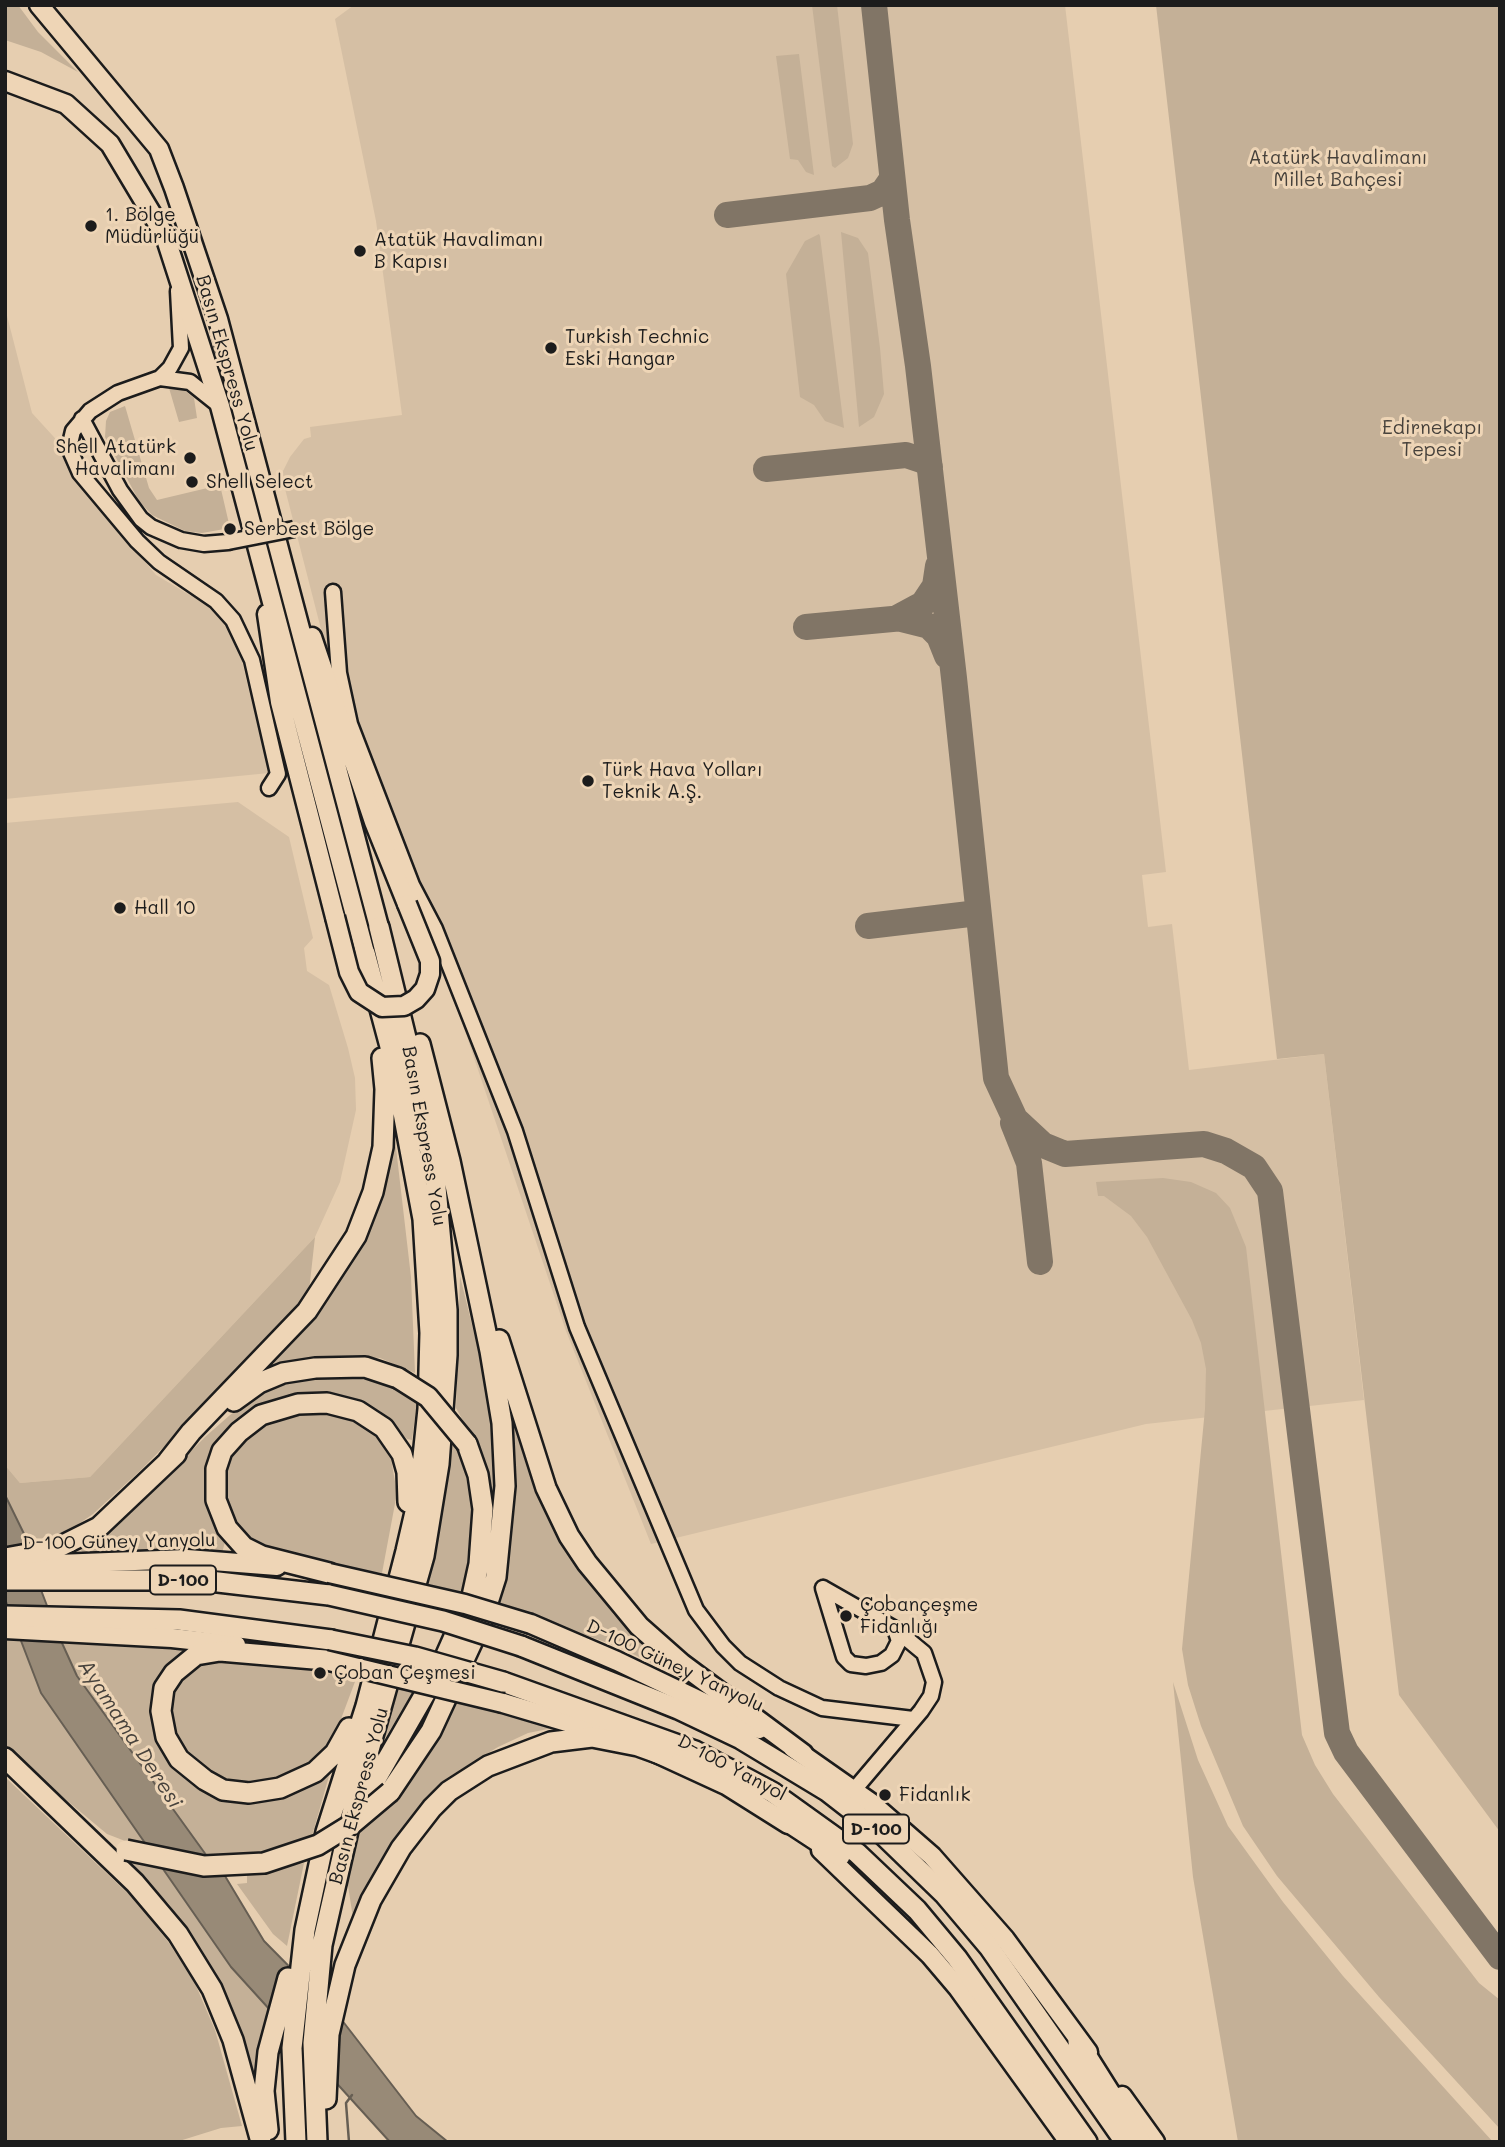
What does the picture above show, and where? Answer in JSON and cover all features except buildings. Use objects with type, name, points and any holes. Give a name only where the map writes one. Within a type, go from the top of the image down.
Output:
[{"type":"highway","points":[[55,1805],[109,1842],[126,1850],[163,1860],[204,1866],[264,1864],[318,1845],[352,1824],[390,1791],[418,1754],[448,1698],[482,1620],[496,1577],[503,1520],[504,1456],[493,1364],[472,1261],[424,1059],[393,955],[379,927]]},
{"type":"highway","name":"Basın Ekspress Yolu","points":[[317,2142],[312,2067],[318,1978],[356,1796],[424,1556],[435,1496],[447,1355],[447,1310],[435,1176],[379,927]]},
{"type":"highway","points":[[169,1461],[191,1432],[307,1311],[344,1258],[364,1216],[379,1170],[385,1120],[383,1064],[365,953]]},
{"type":"highway","name":"Basın Ekspress Yolu","points":[[296,1962],[326,1832],[371,1680],[419,1495],[430,1371],[429,1292],[412,1149],[392,1054],[365,953]]},
{"type":"highway","points":[[472,1261],[489,1301],[547,1488],[569,1536],[607,1590],[639,1626],[682,1664],[803,1754]]},
{"type":"highway","points":[[5,1558],[41,1553],[78,1540],[121,1510],[169,1461],[240,1397],[283,1373],[340,1365],[365,1367],[398,1377],[428,1397],[467,1444],[478,1475],[483,1509],[479,1564],[472,1597],[440,1666],[368,1791],[340,1865]]},
{"type":"highway","points":[[329,1573],[262,1556],[244,1547],[234,1538],[221,1515],[215,1483],[222,1451],[248,1423],[278,1408],[314,1402],[341,1405],[372,1419],[394,1440],[405,1463],[409,1482],[400,1568]]},
{"type":"highway","name":"D-100","points":[[5,1580],[211,1581],[328,1595],[443,1621],[521,1646],[678,1709],[741,1739],[827,1791],[881,1833],[945,1895],[989,1947],[1125,2142]]},
{"type":"highway","name":"D-100","points":[[5,1616],[179,1620],[331,1640],[415,1657],[503,1682],[667,1738],[772,1792],[829,1831],[886,1879],[930,1925],[977,1983],[1087,2142]]},
{"type":"highway","points":[[325,1660],[220,1651],[196,1655],[174,1673],[161,1699],[162,1725],[171,1747],[192,1770],[223,1790],[248,1793],[281,1788],[315,1772],[335,1753],[344,1741],[371,1680]]},
{"type":"highway","points":[[329,2142],[326,2086],[333,2011],[345,1965],[370,1900],[417,1825],[449,1791],[511,1755],[573,1738],[614,1741],[663,1755]]},
{"type":"highway","points":[[5,1758],[157,1906],[199,1966],[233,2040],[261,2142]]},
{"type":"highway","points":[[779,1816],[848,1862],[977,1983]]},
{"type":"highway","points":[[270,2142],[264,2091],[271,2038],[296,1962]]},
{"type":"highway","points":[[296,1962],[292,2048],[296,2142]]},
{"type":"highway","points":[[1079,2042],[1141,2142]]},
{"type":"main road","name":"Basın Ekspress Yolu","points":[[39,5],[159,149],[218,319],[379,927]]},
{"type":"main road","name":"Basın Ekspress Yolu","points":[[5,81],[66,104],[110,144],[165,236],[220,406],[365,953]]},
{"type":"main road","points":[[264,572],[274,677],[349,972],[359,992],[382,1007],[404,1006],[416,999],[425,989],[430,974],[430,961],[374,822],[315,643],[305,622],[293,608]]},
{"type":"main road","name":"D-100 Güney Yanyolu","points":[[5,1566],[187,1559],[329,1573],[465,1604],[531,1624],[739,1718],[803,1754],[855,1790],[913,1838],[964,1890],[1005,1938],[1155,2142]]},
{"type":"main road","name":"D-100 Yanyol","points":[[5,1629],[172,1638],[325,1660],[587,1726],[663,1755],[726,1785],[779,1816],[849,1876],[937,1963],[985,2021],[1069,2142]]},
{"type":"street","points":[[178,280],[181,348],[170,368],[160,378],[103,401],[82,419],[73,431],[69,448],[80,473],[137,541],[159,562],[216,601],[241,636],[252,660],[278,774],[269,788]]},
{"type":"street","points":[[160,378],[190,382],[220,406]]},
{"type":"street","points":[[82,419],[120,490],[141,519],[151,527],[181,540],[204,544],[294,529]]},
{"type":"street","points":[[333,592],[339,673],[350,724],[412,885],[435,929],[515,1130],[577,1327],[696,1610],[723,1646],[740,1663],[779,1688],[822,1708],[913,1719]]},
{"type":"street","points":[[855,1790],[931,1696],[934,1682],[924,1653],[895,1629],[823,1588],[844,1657],[850,1664],[866,1667],[881,1663],[892,1655],[899,1641],[895,1629]]},
{"type":"shaded area","points":[[354,5],[1065,5],[1166,872],[1142,875],[1148,927],[1172,924],[1189,1070],[1324,1054],[1364,1400],[1146,1424],[651,1544],[566,1331],[432,933],[332,672],[283,481],[283,471],[290,457],[304,439],[311,437],[310,427],[402,415],[376,221],[335,19]]},
{"type":"shaded area","points":[[5,308],[32,413],[63,447],[72,475],[156,575],[215,610],[239,649],[269,773],[5,799]]},
{"type":"shaded area","points":[[238,802],[289,837],[313,938],[304,948],[307,971],[329,985],[348,1048],[355,1078],[356,1110],[340,1182],[315,1237],[90,1477],[20,1483],[5,1465],[5,823]]},
{"type":"shaded area","points":[[5,1495],[29,1544],[28,1556],[77,1676],[209,1859],[225,1876],[264,1941],[341,2019],[416,2116],[448,2142],[390,2142],[231,1967],[41,1693],[5,1599]]},
{"type":"green space","points":[[5,5],[18,5],[38,32],[78,72],[41,52],[5,40]]},
{"type":"green space","points":[[812,5],[837,5],[853,144],[848,158],[835,168],[832,166]]},
{"type":"green space","name":"Atatürk Havalimanı Millet Bahçesi","points":[[1156,5],[1500,5],[1500,1832],[1399,1695],[1324,1054],[1277,1059]]},
{"type":"green space","points":[[799,54],[814,175],[806,172],[798,160],[790,159],[776,56]]},
{"type":"green space","points":[[841,232],[858,238],[868,253],[880,348],[884,394],[874,417],[859,427]]},
{"type":"green space","points":[[819,234],[844,428],[825,421],[814,405],[800,397],[786,274],[805,241]]},
{"type":"green space","points":[[179,386],[194,398],[197,418],[179,422],[169,388]]},
{"type":"green space","points":[[125,406],[149,488],[157,500],[220,485],[230,528],[202,533],[185,531],[152,515],[139,501],[105,437],[106,421],[110,412]]},
{"type":"green space","points":[[393,1122],[411,1277],[415,1373],[380,1358],[352,1356],[282,1366],[261,1376],[348,1267],[365,1234]]},
{"type":"green space","points":[[1163,1178],[1191,1182],[1216,1193],[1230,1208],[1246,1247],[1302,1735],[1315,1765],[1333,1794],[1479,1983],[1500,2000],[1500,2129],[1379,1997],[1277,1876],[1243,1826],[1201,1726],[1188,1685],[1182,1649],[1205,1409],[1206,1369],[1201,1343],[1192,1320],[1147,1237],[1131,1216],[1104,1196],[1098,1196],[1096,1182]]},
{"type":"green space","points":[[315,1237],[309,1291],[224,1385],[142,1469],[93,1514],[64,1534],[29,1544],[5,1495],[5,1465],[20,1483],[90,1477]]},
{"type":"green space","points":[[460,1276],[488,1390],[495,1493],[492,1493],[478,1448],[456,1408]]},
{"type":"green space","points":[[341,1375],[391,1385],[417,1402],[412,1440],[407,1439],[380,1411],[352,1398],[328,1393],[299,1396],[252,1412],[234,1423],[213,1453],[207,1469],[205,1495],[214,1527],[225,1542],[222,1553],[84,1554],[80,1549],[113,1530],[205,1437],[261,1393],[292,1381]]},
{"type":"green space","points":[[509,1405],[536,1487],[557,1533],[613,1614],[681,1677],[616,1646],[496,1603],[514,1509]]},
{"type":"green space","points":[[297,1413],[342,1415],[366,1428],[381,1440],[391,1459],[397,1493],[382,1573],[281,1557],[253,1546],[229,1519],[221,1482],[228,1454],[237,1441],[273,1419]]},
{"type":"green space","points":[[450,1435],[463,1461],[472,1510],[464,1593],[428,1584],[438,1534]]},
{"type":"green space","points":[[5,1637],[20,1638],[41,1693],[151,1851],[107,1834],[5,1749]]},
{"type":"green space","points":[[60,1638],[188,1649],[162,1675],[154,1707],[154,1727],[162,1748],[234,1800],[331,1769],[312,1836],[277,1851],[246,1859],[209,1859],[77,1676]]},
{"type":"green space","points":[[199,1658],[292,1666],[356,1679],[335,1735],[317,1757],[290,1774],[244,1785],[242,1781],[222,1779],[199,1765],[178,1744],[170,1726],[170,1688]]},
{"type":"green space","points":[[1173,1682],[1198,1760],[1228,1826],[1283,1902],[1343,1976],[1493,2142],[1238,2142],[1193,1877]]},
{"type":"green space","points":[[400,1686],[415,1689],[379,1748]]},
{"type":"green space","points":[[454,1699],[558,1727],[528,1733],[498,1747],[447,1778],[427,1796],[378,1864],[353,1918],[347,1879],[361,1830],[378,1814]]},
{"type":"green space","points":[[5,1777],[136,1901],[169,1943],[194,1981],[215,2030],[242,2126],[221,2128],[176,2142],[5,2142]]},
{"type":"green space","points":[[119,1857],[163,1868],[231,1967],[269,2008],[255,2094],[231,2005],[203,1955],[169,1904]]},
{"type":"green space","points":[[304,1863],[287,1946],[273,1934],[237,1884],[247,1883],[247,1875]]},
{"type":"waterway","points":[[349,2142],[346,2103],[352,2095]]},
{"type":"taxiway","points":[[874,5],[897,220],[918,366],[954,678],[996,1078],[1015,1119],[1043,1145],[1065,1154],[1204,1144],[1226,1151],[1254,1167],[1270,1191],[1337,1733],[1346,1752],[1500,1957]]},
{"type":"taxiway","points":[[727,215],[870,198],[883,192],[892,179]]},
{"type":"taxiway","points":[[766,469],[906,455],[924,461],[930,467]]},
{"type":"taxiway","points":[[938,566],[935,586],[923,604],[897,618],[929,626],[939,636],[947,656]]},
{"type":"taxiway","points":[[806,627],[914,617]]},
{"type":"taxiway","points":[[868,926],[978,913]]},
{"type":"taxiway","points":[[1013,1123],[1029,1163],[1040,1262]]},
{"type":"place","name":"1. Bölge Müdürlüğü","points":[[91,226]]},
{"type":"place","name":"Atatük Havalimanı B Kapısı","points":[[360,251]]},
{"type":"place","name":"Turkish Technic Eski Hangar","points":[[551,348]]},
{"type":"place","name":"Shell Atatürk Havalimanı","points":[[190,458]]},
{"type":"place","name":"Shell Select","points":[[192,482]]},
{"type":"place","name":"Serbest Bölge","points":[[230,529]]},
{"type":"place","name":"Türk Hava Yolları Teknik A.Ş.","points":[[588,781]]},
{"type":"place","name":"Hall 10","points":[[120,908]]},
{"type":"place","name":"Çobançeşme Fidanlığı","points":[[846,1616]]},
{"type":"place","name":"Çoban Çeşmesi","points":[[320,1673]]},
{"type":"place","name":"Fidanlık","points":[[885,1795]]},
{"type":"park label","name":"Edirnekapı Tepesi","points":[[1432,439]]},
{"type":"water label","name":"Ayamama Deresi","points":[[130,1734]]}]
